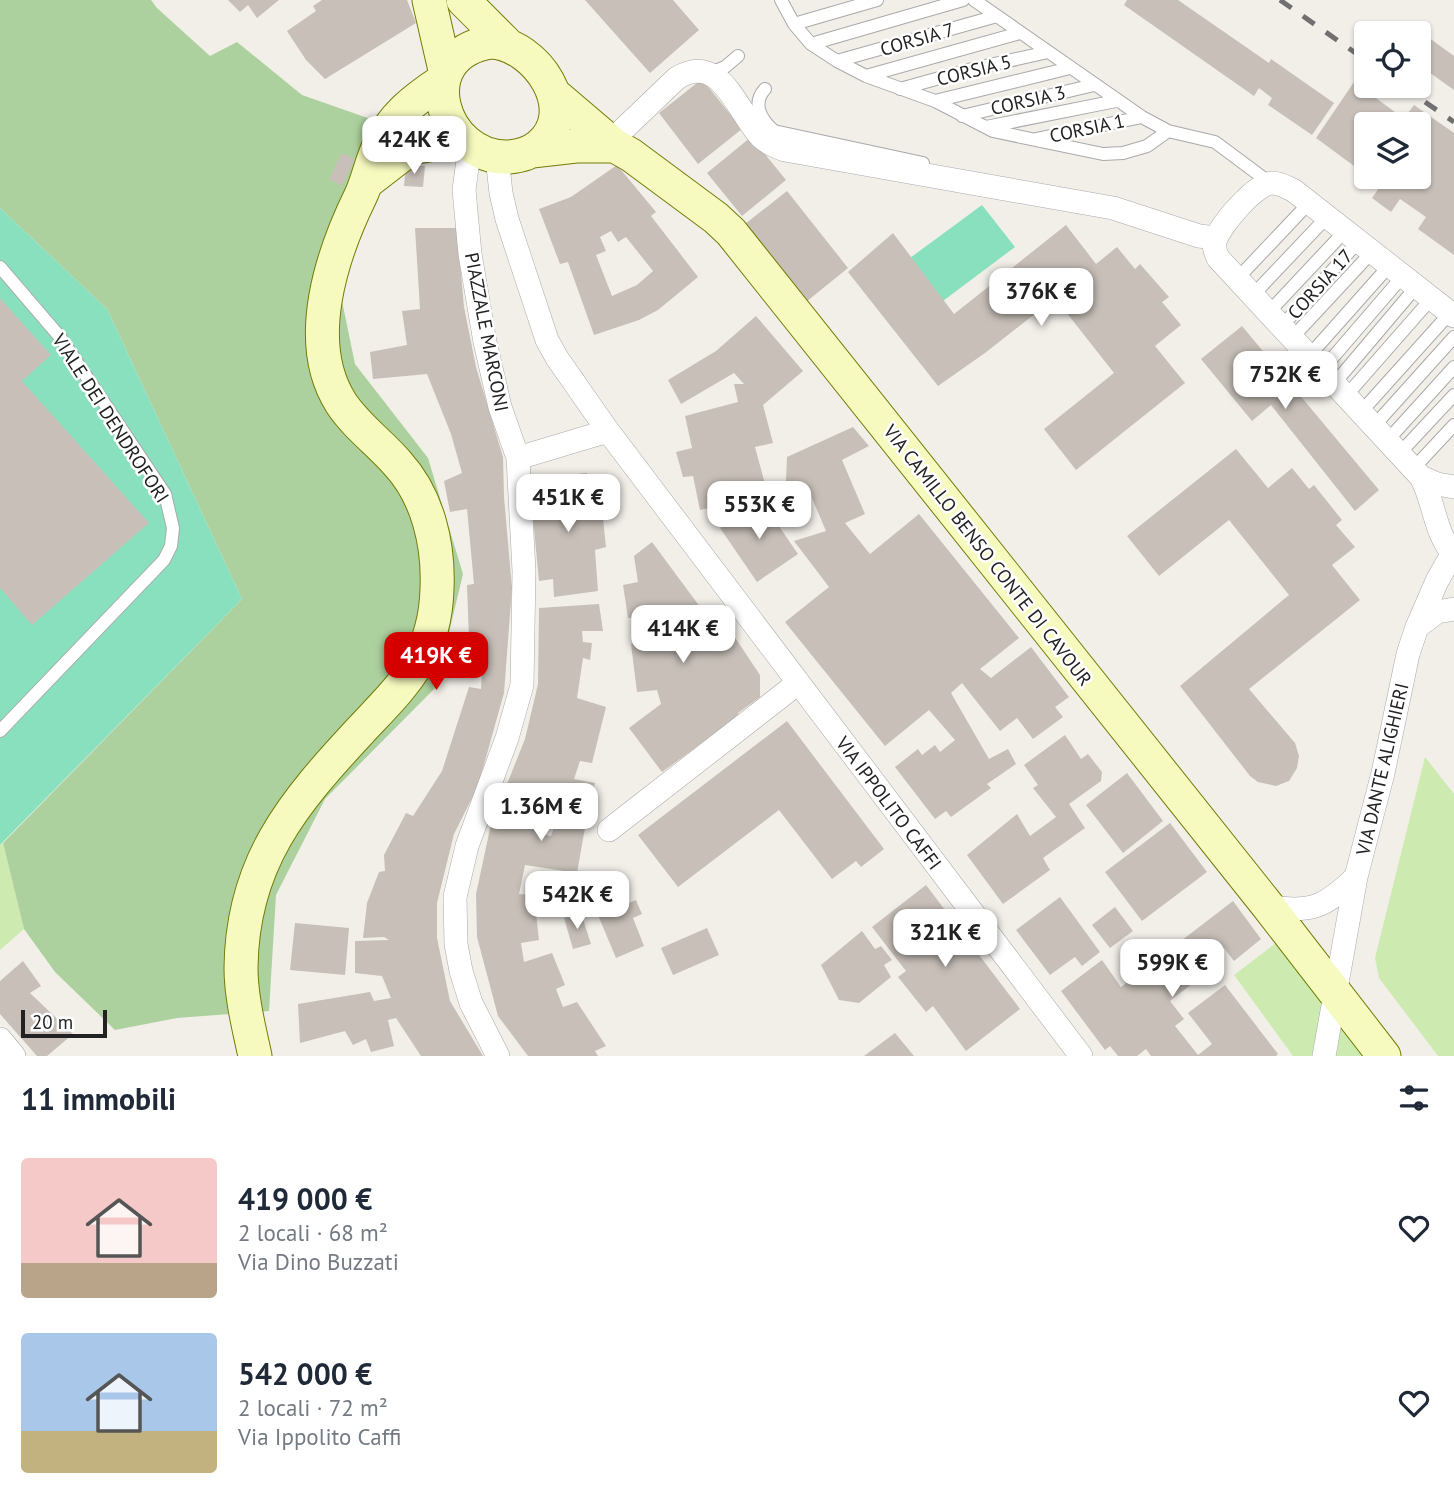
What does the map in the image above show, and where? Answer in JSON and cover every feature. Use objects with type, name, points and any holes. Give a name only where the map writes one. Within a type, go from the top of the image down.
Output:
[{"type":"main road","points":[[429,0],[444,76],[444,100],[450,120],[477,147]]},
{"type":"main road","points":[[463,0],[505,42],[531,60],[554,94],[556,113],[552,129],[546,140],[532,151]]},
{"type":"main road","points":[[256,1056],[247,1018],[241,969],[245,922],[254,887],[270,846],[292,809],[325,768],[407,681],[421,660],[431,635],[437,607],[436,556],[422,500],[399,464],[355,421],[330,380],[324,358],[324,310],[329,285],[349,219],[367,183],[376,150],[395,119],[444,76],[455,57],[467,48],[491,42],[505,42]]},
{"type":"main road","name":"VIA CAMILLO BENSO CONTE DI CAVOUR","points":[[554,94],[612,144],[631,155],[731,232],[1268,906],[1384,1056]]},
{"type":"main road","points":[[367,183],[411,148],[477,147],[513,157],[532,151],[612,144]]},
{"type":"street","points":[[612,144],[677,78],[688,71],[709,73],[724,86],[763,139],[785,150],[1113,208],[1199,236],[1216,238]]},
{"type":"street","points":[[477,147],[501,192],[509,227],[547,340],[608,431],[518,458]]},
{"type":"street","name":"PIAZZALE MARCONI","points":[[477,147],[464,190],[470,254],[485,342],[500,407],[518,458],[524,571],[522,685],[507,737],[467,846],[455,897],[456,944],[471,1003],[498,1056]]},
{"type":"street","points":[[1452,315],[1308,202],[1281,184],[1270,183],[1259,187],[1247,197],[1216,238],[1214,247],[1218,258],[1367,419],[1429,492],[1442,541],[1454,553]]},
{"type":"street","points":[[1367,419],[1437,484],[1454,487]]},
{"type":"street","name":"VIA IPPOLITO CAFFI","points":[[608,431],[1081,1056]]},
{"type":"street","name":"VIA DANTE ALIGHIERI","points":[[1324,1056],[1356,877],[1417,627],[1437,581],[1454,553]]},
{"type":"street","points":[[1417,627],[1437,612],[1454,609]]},
{"type":"street","points":[[608,830],[798,683]]},
{"type":"street","points":[[1268,906],[1302,909],[1324,904],[1336,897],[1356,877]]},
{"type":"street","points":[[0,1039],[14,1056]]},
{"type":"lane","points":[[794,24],[877,0]]},
{"type":"lane","points":[[811,44],[963,0]]},
{"type":"lane","points":[[974,0],[1142,117],[1168,131],[1215,142],[1270,183]]},
{"type":"lane","points":[[786,1],[794,24],[811,44],[837,61],[866,76],[935,101],[985,127],[1032,140],[1103,154],[1123,153],[1147,146],[1168,131]]},
{"type":"lane","name":"CORSIA 7","points":[[837,61],[997,16]]},
{"type":"lane","points":[[866,76],[1020,33]]},
{"type":"lane","name":"CORSIA 5","points":[[900,89],[1048,52]]},
{"type":"lane","points":[[709,73],[725,67],[738,56]]},
{"type":"lane","points":[[935,101],[1070,68]]},
{"type":"lane","name":"CORSIA 3","points":[[962,116],[1094,85]]},
{"type":"lane","points":[[765,89],[759,96],[758,105],[767,125],[774,131],[934,166],[957,180]]},
{"type":"lane","points":[[985,127],[1116,100]]},
{"type":"lane","name":"CORSIA 1","points":[[1032,140],[1142,117]]},
{"type":"lane","points":[[1245,287],[1308,202]]},
{"type":"lane","points":[[1245,287],[1380,259]]},
{"type":"lane","points":[[1281,325],[1380,259]]},
{"type":"lane","points":[[1281,325],[1380,259]]},
{"type":"lane","points":[[1367,419],[1380,259]]},
{"type":"lane","points":[[1367,419],[1380,259]]},
{"type":"lane","points":[[1367,419],[1380,259]]},
{"type":"lane","name":"VIALE DEI DENDROFORI","points":[[0,267],[60,337],[165,494],[173,528],[171,546],[164,560],[0,731]]},
{"type":"lane","points":[[1367,419],[1452,315]]},
{"type":"lane","points":[[1367,419],[1454,337]]},
{"type":"lane","points":[[1367,419],[1454,367]]},
{"type":"lane","points":[[1367,419],[1454,395]]},
{"type":"lane","points":[[1367,419],[1454,425]]},
{"type":"green space","points":[[0,0],[151,0],[210,56],[237,42],[302,95],[402,130],[340,221],[341,296],[355,364],[428,458],[463,574],[436,687],[325,799],[276,895],[269,1011],[177,1018],[115,1030],[55,972],[24,929],[3,843],[242,599],[107,309],[0,208]]},
{"type":"green space","points":[[982,205],[1015,247],[943,301],[910,258]]},
{"type":"green space","points":[[0,208],[107,309],[242,599],[0,845]]},
{"type":"green space","points":[[1425,757],[1454,794],[1454,1056],[1438,1056],[1379,978],[1375,958]]},
{"type":"green space","points":[[3,843],[24,929],[0,950],[0,845]]},
{"type":"green space","points":[[1293,930],[1390,1056],[1293,1056],[1234,975]]},
{"type":"building","points":[[228,0],[279,0],[257,18],[248,5],[240,12]]},
{"type":"building","points":[[322,0],[407,0],[416,23],[325,79],[306,60],[287,31],[316,11],[313,6]]},
{"type":"building","points":[[585,0],[673,0],[699,30],[650,73]]},
{"type":"building","points":[[1127,0],[1178,0],[1269,63],[1271,59],[1334,103],[1312,135],[1268,105],[1272,98],[1259,88],[1254,96],[1124,5]]},
{"type":"building","points":[[1431,39],[1454,56],[1454,90],[1431,74]]},
{"type":"building","points":[[702,79],[742,129],[698,164],[659,113]]},
{"type":"building","points":[[1354,82],[1354,98],[1376,98],[1395,112],[1354,112],[1354,166],[1316,138]]},
{"type":"building","points":[[1414,105],[1424,112],[1409,112]]},
{"type":"building","points":[[1431,117],[1454,133],[1454,255],[1418,229],[1426,217],[1400,199],[1391,212],[1372,198],[1378,189],[1431,189]]},
{"type":"building","points":[[751,137],[786,180],[742,216],[707,173]]},
{"type":"building","points":[[342,153],[355,159],[342,186],[329,179]]},
{"type":"building","points":[[406,164],[425,166],[423,187],[404,186]]},
{"type":"building","points":[[617,165],[656,212],[651,216],[698,277],[658,310],[639,320],[594,335],[568,262],[560,264],[539,209],[571,197]],"holes":[[[611,231],[618,242],[626,237],[653,271],[637,285],[612,296],[596,255],[606,251],[600,237]]]},
{"type":"building","points":[[787,191],[848,268],[806,302],[745,224]]},
{"type":"building","points":[[1066,225],[1096,264],[1117,247],[1135,269],[1140,264],[1169,297],[1162,302],[1181,325],[1155,346],[1185,383],[1076,470],[1044,429],[1114,373],[1055,298],[938,386],[848,272],[893,233],[954,314]]},
{"type":"building","points":[[415,228],[457,228],[464,307],[476,367],[503,457],[512,588],[504,693],[478,786],[454,834],[437,903],[437,938],[450,1001],[483,1056],[421,1056],[396,1018],[388,1020],[394,1046],[371,1052],[366,1039],[353,1045],[345,1031],[300,1043],[298,1004],[370,992],[374,1001],[391,998],[382,976],[355,973],[355,941],[389,940],[384,937],[363,938],[367,903],[379,872],[385,871],[384,855],[406,813],[413,816],[442,771],[469,687],[481,689],[484,639],[469,639],[467,585],[474,584],[467,509],[450,512],[444,481],[462,473],[451,434],[427,374],[373,379],[370,352],[407,345],[402,311],[420,309]]},
{"type":"building","points":[[0,298],[51,355],[22,381],[149,523],[32,625],[0,588]]},
{"type":"building","points":[[756,316],[803,371],[763,405],[773,443],[755,447],[765,484],[745,488],[747,500],[700,510],[693,476],[683,477],[676,452],[692,448],[685,416],[738,402],[734,384],[744,384],[734,373],[681,404],[668,380],[716,351]]},
{"type":"building","points":[[1242,326],[1379,490],[1355,511],[1271,405],[1252,421],[1201,359]]},
{"type":"building","points":[[853,427],[869,446],[842,460],[865,514],[845,523],[870,554],[919,514],[1019,638],[980,669],[991,678],[1031,647],[1069,697],[1055,707],[1063,717],[1033,739],[1017,718],[1000,731],[962,683],[951,693],[989,759],[1008,749],[1016,764],[987,784],[991,788],[951,817],[946,811],[935,819],[895,767],[918,749],[922,755],[935,745],[940,752],[955,740],[929,710],[885,746],[785,622],[829,587],[794,541],[826,531],[811,496],[795,504],[786,481],[787,457]]},
{"type":"building","points":[[1236,449],[1268,488],[1292,468],[1309,489],[1314,485],[1342,520],[1336,525],[1355,547],[1332,565],[1360,600],[1249,689],[1295,743],[1299,756],[1297,768],[1289,781],[1276,786],[1258,782],[1250,776],[1180,686],[1289,595],[1229,520],[1159,576],[1127,536]]},
{"type":"building","points":[[587,473],[589,501],[601,499],[606,547],[595,550],[598,591],[554,597],[553,579],[539,581],[531,497],[544,477]]},
{"type":"building","points":[[761,500],[798,554],[757,582],[720,528]]},
{"type":"building","points":[[652,542],[723,638],[734,636],[760,675],[760,697],[738,713],[739,716],[662,772],[629,728],[661,704],[657,690],[637,692],[631,644],[649,641],[647,617],[628,618],[623,585],[638,582],[634,556]],"holes":[[[671,615],[690,643],[660,647],[656,616]]]},
{"type":"building","points":[[599,604],[603,631],[582,631],[583,642],[592,643],[590,660],[583,658],[577,698],[606,707],[592,763],[580,761],[574,779],[595,783],[591,798],[576,795],[574,808],[545,802],[537,833],[551,836],[556,822],[585,828],[577,873],[525,865],[519,894],[549,896],[551,912],[536,913],[539,940],[521,943],[524,962],[552,953],[565,985],[556,989],[563,1007],[577,1002],[606,1046],[595,1051],[598,1056],[528,1056],[498,1016],[477,937],[476,894],[491,824],[525,739],[538,684],[539,608]]},
{"type":"building","points":[[787,721],[884,849],[861,867],[856,861],[832,879],[779,810],[678,887],[638,835]]},
{"type":"building","points":[[1065,735],[1081,759],[1088,754],[1102,772],[1101,781],[1069,804],[1085,828],[1043,858],[1050,870],[1003,904],[967,855],[1017,814],[1030,836],[1056,817],[1033,788],[1038,785],[1024,765]]},
{"type":"building","points":[[1127,773],[1163,821],[1123,853],[1086,805]]},
{"type":"building","points":[[1170,823],[1207,872],[1142,921],[1105,872]]},
{"type":"building","points":[[926,885],[1020,1009],[966,1051],[933,1006],[926,1012],[898,977],[906,971],[872,927]]},
{"type":"building","points":[[1060,897],[1100,952],[1082,966],[1075,957],[1050,975],[1016,930]]},
{"type":"building","points":[[636,900],[642,914],[633,918],[644,946],[616,958],[598,915]]},
{"type":"building","points":[[1233,901],[1261,939],[1234,961],[1224,948],[1200,966],[1206,973],[1170,1001],[1184,1019],[1175,1026],[1198,1055],[1212,1044],[1188,1013],[1225,985],[1278,1054],[1151,1056],[1146,1049],[1137,1056],[1118,1056],[1110,1046],[1105,1050],[1061,991],[1102,960],[1121,987]]},
{"type":"building","points":[[1115,907],[1133,931],[1110,948],[1092,925]]},
{"type":"building","points":[[581,913],[591,944],[573,949],[564,918]]},
{"type":"building","points":[[295,923],[349,928],[345,975],[290,970]]},
{"type":"building","points":[[707,928],[719,955],[673,975],[661,948]]},
{"type":"building","points":[[862,931],[875,949],[881,946],[892,960],[884,965],[891,977],[859,1003],[839,1000],[821,965]]},
{"type":"building","points":[[23,961],[41,986],[30,993],[73,1034],[47,1056],[37,1056],[0,1014],[0,981]]},
{"type":"building","points":[[895,1033],[914,1056],[864,1056]]},
{"type":"railway","points":[[1280,0],[1354,52]]},
{"type":"railway","points":[[1419,98],[1454,122]]}]
